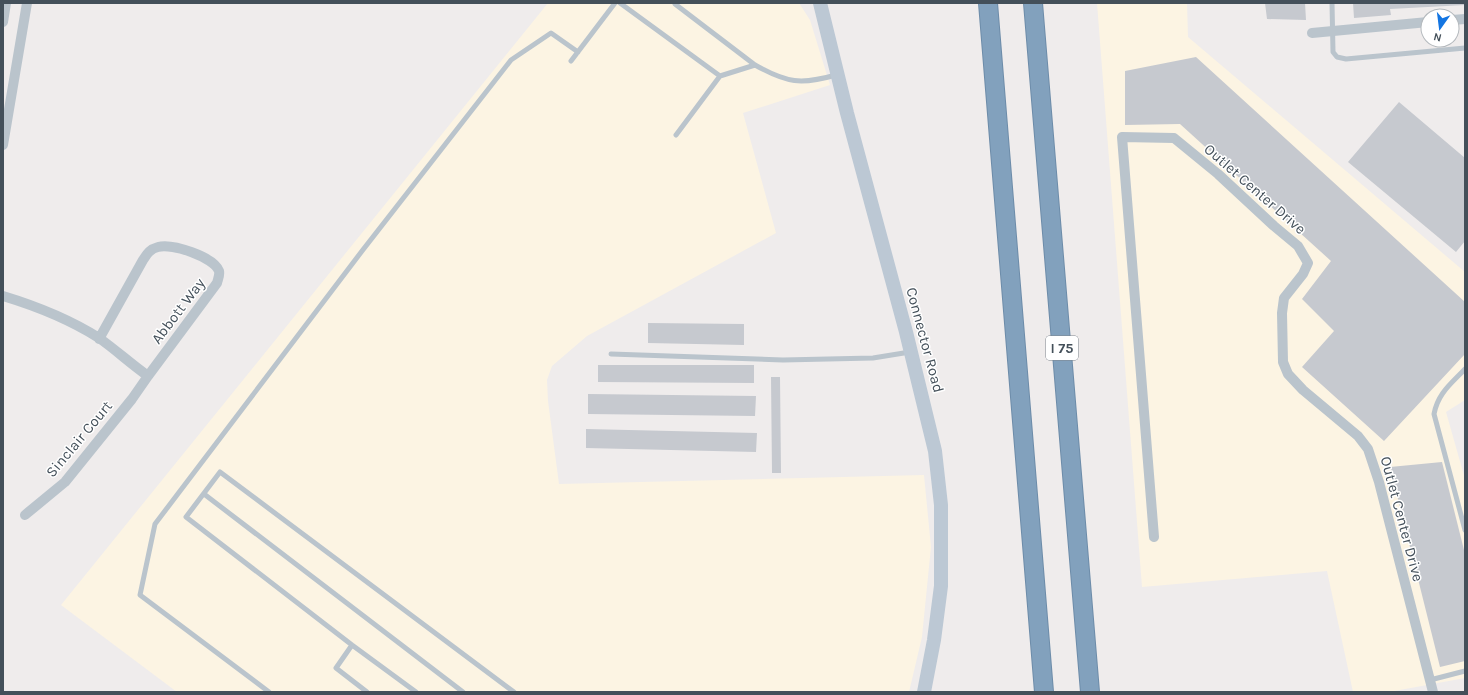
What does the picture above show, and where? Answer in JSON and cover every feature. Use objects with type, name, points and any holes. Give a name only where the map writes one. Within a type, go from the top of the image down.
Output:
[{"type":"highway","points":[[988,3],[1044,692]]},
{"type":"highway","name":"I 75","points":[[1034,3],[1090,692]]},
{"type":"highway","points":[[1034,559],[1034,692]]},
{"type":"main road","name":"Connector Road","points":[[820,6],[911,352],[935,451],[941,505],[942,586],[924,692]]},
{"type":"street","points":[[3,22],[6,3]]},
{"type":"street","points":[[3,145],[27,3]]},
{"type":"street","points":[[1312,33],[1420,23]]},
{"type":"street","name":"Outlet Center Drive","points":[[1154,537],[1122,137],[1174,138],[1218,174],[1298,246],[1308,263],[1303,274],[1284,298],[1282,313],[1283,362],[1288,374],[1304,390],[1358,436],[1368,449],[1379,482],[1433,692]]},
{"type":"street","name":"Abbott Way","points":[[99,339],[142,260],[150,250],[160,246],[170,247],[196,253],[211,261],[217,266],[220,273],[217,283],[148,376]]},
{"type":"street","points":[[3,296],[57,315],[99,339],[148,376]]},
{"type":"street","name":"Sinclair Court","points":[[25,515],[65,482],[132,399],[148,376]]},
{"type":"lane","points":[[572,61],[615,3]]},
{"type":"lane","points":[[620,3],[720,76]]},
{"type":"lane","points":[[1332,3],[1333,52],[1337,56],[1346,59],[1465,48]]},
{"type":"lane","points":[[675,4],[755,65],[769,73],[786,80],[800,82],[818,80],[838,74]]},
{"type":"lane","points":[[269,692],[140,595],[155,524],[362,251],[511,60],[551,33],[578,52]]},
{"type":"lane","points":[[676,135],[720,76],[755,65]]},
{"type":"lane","points":[[611,354],[783,360],[873,358],[911,352]]},
{"type":"lane","points":[[1465,369],[1441,394],[1436,404],[1434,414],[1465,530]]},
{"type":"lane","points":[[416,692],[352,645],[186,517],[220,472],[514,692]]},
{"type":"lane","points":[[204,494],[463,692]]},
{"type":"lane","points":[[352,645],[336,668],[367,692]]},
{"type":"lane","points":[[1430,680],[1465,671]]},
{"type":"shaded area","points":[[548,3],[799,3],[810,20],[830,85],[743,113],[776,233],[587,336],[552,366],[547,380],[548,401],[559,484],[924,475],[931,547],[922,637],[909,692],[177,692],[61,605]]},
{"type":"shaded area","points":[[1097,3],[1187,3],[1188,37],[1465,272],[1465,400],[1446,412],[1465,479],[1465,678],[1389,692],[1353,692],[1327,571],[1142,587]]},
{"type":"building","points":[[1265,3],[1305,3],[1306,20],[1267,19]]},
{"type":"building","points":[[1353,3],[1465,3],[1465,5],[1390,9],[1391,15],[1354,18]]},
{"type":"building","points":[[1196,57],[1465,302],[1465,354],[1384,441],[1302,367],[1334,331],[1302,299],[1331,261],[1180,124],[1125,125],[1125,71]]},
{"type":"building","points":[[1399,102],[1465,158],[1465,241],[1456,252],[1348,162]]},
{"type":"building","points":[[648,323],[744,324],[744,345],[648,343]]},
{"type":"building","points":[[598,365],[754,365],[754,383],[598,382]]},
{"type":"building","points":[[771,377],[780,377],[781,473],[772,473]]},
{"type":"building","points":[[588,394],[756,396],[755,416],[588,414]]},
{"type":"building","points":[[586,429],[757,433],[756,452],[586,448]]},
{"type":"building","points":[[1442,462],[1465,554],[1465,661],[1440,667],[1390,467]]}]
